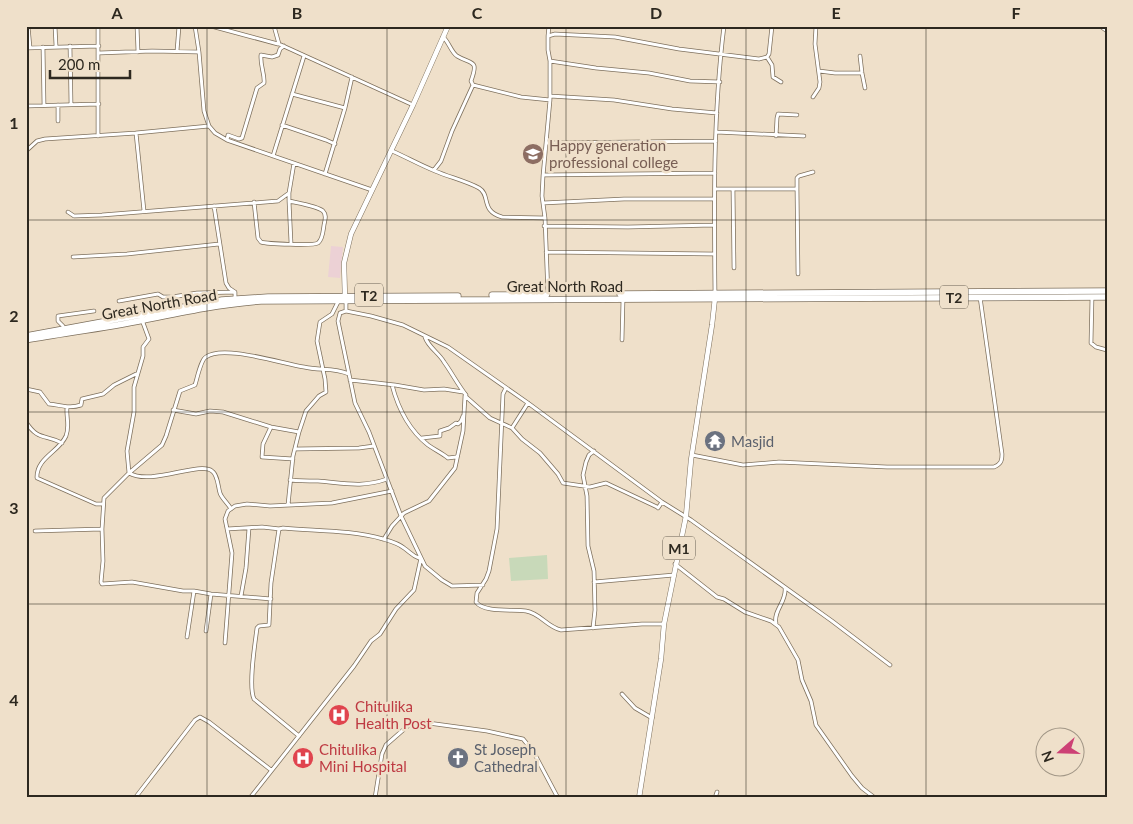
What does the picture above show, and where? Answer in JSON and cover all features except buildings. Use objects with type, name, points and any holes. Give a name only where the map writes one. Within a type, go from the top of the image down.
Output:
[{"type":"highway","name":"Great North Road","points":[[26,340],[235,303],[338,302],[345,299],[548,295],[1029,294],[1107,291]]},
{"type":"highway","name":"Great North Road","points":[[1029,294],[1107,297]]},
{"type":"highway","name":"Great North Road","points":[[26,336],[198,304],[268,296],[377,300],[715,296]]},
{"type":"main road","points":[[345,299],[343,278],[346,251],[351,234],[414,105],[448,26]]},
{"type":"main road","name":"M1","points":[[639,798],[664,624],[686,516],[692,455],[715,296]]},
{"type":"street","points":[[28,26],[28,48],[99,46]]},
{"type":"street","points":[[55,26],[56,46]]},
{"type":"street","points":[[98,26],[98,136]]},
{"type":"street","points":[[137,26],[138,52]]},
{"type":"street","points":[[177,51],[178,26]]},
{"type":"street","points":[[195,26],[204,111],[209,126],[215,133],[226,140],[372,190]]},
{"type":"street","points":[[211,26],[279,44],[414,105]]},
{"type":"street","points":[[274,26],[279,44]]},
{"type":"street","points":[[548,295],[543,175],[550,98],[549,26]]},
{"type":"street","points":[[715,296],[714,199],[716,132],[724,26]]},
{"type":"street","points":[[772,26],[767,57],[772,65],[773,77],[781,82]]},
{"type":"street","points":[[813,97],[819,88],[819,71],[814,38],[816,26]]},
{"type":"street","points":[[1100,26],[1107,31]]},
{"type":"street","points":[[548,36],[555,34],[614,37],[679,49],[759,59],[767,57]]},
{"type":"street","points":[[434,170],[441,161],[452,131],[473,85],[471,81],[475,69],[469,60],[456,54],[443,36]]},
{"type":"street","points":[[70,46],[71,104]]},
{"type":"street","points":[[226,140],[228,135],[239,139],[242,138],[257,88],[265,80],[260,62],[261,55],[272,57],[278,55],[284,46]]},
{"type":"street","points":[[43,48],[44,105]]},
{"type":"street","points":[[99,53],[199,52]]},
{"type":"street","points":[[273,156],[304,56]]},
{"type":"street","points":[[860,56],[866,88]]},
{"type":"street","points":[[550,61],[649,73],[690,81],[720,82]]},
{"type":"street","points":[[819,71],[862,73]]},
{"type":"street","points":[[325,174],[335,144],[352,77]]},
{"type":"street","points":[[473,85],[521,96],[614,100],[672,109],[717,113]]},
{"type":"street","points":[[292,94],[345,108]]},
{"type":"street","points":[[26,106],[99,104]]},
{"type":"street","points":[[58,105],[58,121]]},
{"type":"street","points":[[776,136],[778,114],[797,115]]},
{"type":"street","points":[[26,151],[37,142],[45,139],[209,126]]},
{"type":"street","points":[[282,126],[335,144]]},
{"type":"street","points":[[716,132],[804,136]]},
{"type":"street","points":[[136,133],[144,211]]},
{"type":"street","points":[[546,143],[716,141]]},
{"type":"street","points":[[392,151],[482,190],[487,206],[496,215],[502,217],[545,218]]},
{"type":"street","points":[[291,243],[289,193],[294,163]]},
{"type":"street","points":[[798,274],[797,178],[813,172]]},
{"type":"street","points":[[543,175],[715,173]]},
{"type":"street","points":[[715,189],[797,189]]},
{"type":"street","points":[[733,189],[734,268]]},
{"type":"street","points":[[68,212],[76,216],[121,214],[278,201],[289,193]]},
{"type":"street","points":[[543,203],[624,199],[714,199]]},
{"type":"street","points":[[254,202],[259,241],[270,244],[317,244],[322,239],[326,218],[322,210],[290,201]]},
{"type":"street","points":[[214,206],[226,283],[235,292]]},
{"type":"street","points":[[544,226],[714,225]]},
{"type":"street","points":[[74,257],[126,254],[219,244]]},
{"type":"street","points":[[546,252],[714,254]]},
{"type":"street","points":[[235,292],[235,299]]},
{"type":"street","points":[[119,301],[158,294],[163,297],[172,297],[196,293],[235,292]]},
{"type":"street","points":[[692,455],[743,465],[779,462],[887,467],[994,466],[1000,464],[1002,454],[980,294]]},
{"type":"street","points":[[1092,297],[1092,343],[1096,347],[1107,350]]},
{"type":"street","points":[[622,340],[623,298]]},
{"type":"street","points":[[345,299],[346,311]]},
{"type":"street","points":[[288,505],[293,459],[306,411],[319,396],[326,392],[326,379],[322,369],[317,341],[320,322],[332,314],[338,302]]},
{"type":"street","points":[[63,329],[58,319],[60,315],[94,311]]},
{"type":"street","points":[[483,585],[460,587],[447,584],[429,570],[420,558],[355,403],[338,321],[340,313],[346,311],[403,325],[448,347],[528,403],[662,502],[686,516],[832,621],[890,665]]},
{"type":"street","points":[[129,473],[127,450],[134,412],[134,386],[143,356],[143,347],[150,338],[142,320]]},
{"type":"street","points":[[426,337],[430,346],[445,362],[449,372],[465,396],[488,417],[512,428],[522,439],[540,453],[558,474],[563,483],[593,487],[606,484],[658,508],[662,502]]},
{"type":"street","points":[[271,598],[183,591],[132,582],[102,584],[103,504],[107,494],[162,444],[180,391],[196,385],[202,360],[212,354],[231,353],[272,359],[303,367],[337,369],[349,374]]},
{"type":"street","points":[[26,388],[40,392],[49,404],[67,408],[81,405],[82,399],[103,394],[114,385],[137,374]]},
{"type":"street","points":[[350,380],[424,390],[463,392]]},
{"type":"street","points":[[392,385],[398,406],[421,438],[448,458],[456,457]]},
{"type":"street","points":[[506,388],[503,394],[499,449],[497,529],[493,555],[486,579],[475,598],[476,602],[481,607],[533,612],[555,629],[561,630],[664,624]]},
{"type":"street","points":[[384,539],[392,526],[406,511],[429,501],[455,468],[463,431],[465,396]]},
{"type":"street","points":[[512,428],[528,403]]},
{"type":"street","points":[[67,408],[66,417],[68,422],[66,434],[62,443],[42,462],[37,473],[38,478],[96,504],[103,504]]},
{"type":"street","points":[[173,410],[196,414],[210,411],[223,412],[271,427],[299,432]]},
{"type":"street","points":[[421,438],[440,436],[440,431],[461,421],[464,413]]},
{"type":"street","points":[[26,422],[38,436],[62,443]]},
{"type":"street","points":[[271,427],[263,444],[262,457],[293,459]]},
{"type":"street","points":[[295,449],[374,446]]},
{"type":"street","points":[[593,628],[595,610],[594,571],[588,546],[586,486],[583,479],[583,470],[589,454],[594,451]]},
{"type":"street","points":[[129,473],[137,476],[158,476],[181,473],[198,468],[210,470],[214,473],[222,496],[231,509]]},
{"type":"street","points":[[290,480],[348,485],[378,482],[387,479]]},
{"type":"street","points":[[225,643],[232,553],[226,515],[231,509],[235,506],[247,504],[332,503],[392,491]]},
{"type":"street","points":[[241,596],[250,528]]},
{"type":"street","points":[[227,529],[284,528],[334,531],[384,539],[404,547],[413,556],[420,558]]},
{"type":"street","points":[[35,531],[102,529]]},
{"type":"street","points":[[281,529],[279,529],[274,550],[269,625],[257,628],[252,681],[253,697],[299,736]]},
{"type":"street","points":[[250,798],[354,666],[371,641],[380,634],[396,609],[414,590],[420,558]]},
{"type":"street","points":[[675,564],[717,597],[724,599],[745,612],[776,624],[784,634],[798,660],[802,680],[812,701],[816,725],[852,776],[862,788],[875,798]]},
{"type":"street","points":[[594,582],[674,575]]},
{"type":"street","points":[[776,624],[776,615],[784,597],[785,588]]},
{"type":"street","points":[[187,637],[194,591]]},
{"type":"street","points":[[206,632],[211,594]]},
{"type":"street","points":[[622,694],[635,708],[652,718]]},
{"type":"street","points":[[135,798],[195,720],[200,718],[203,718],[271,770]]},
{"type":"street","points":[[375,798],[382,754],[386,745],[410,724],[421,722],[487,731],[524,739],[533,751],[558,798]]},
{"type":"street","points":[[715,798],[717,792]]},
{"type":"shaded area","points":[[331,246],[343,247],[340,278],[328,277]]},
{"type":"green space","points":[[547,555],[548,579],[511,581],[509,558]]},
{"type":"place","name":"Happy generation professional college","points":[[533,154]]},
{"type":"place","name":"Masjid","points":[[715,441]]},
{"type":"place","name":"Chitulika Health Post","points":[[339,715]]},
{"type":"place","name":"Chitulika Mini Hospital","points":[[303,758]]},
{"type":"place","name":"St Joseph Cathedral","points":[[458,758]]}]
